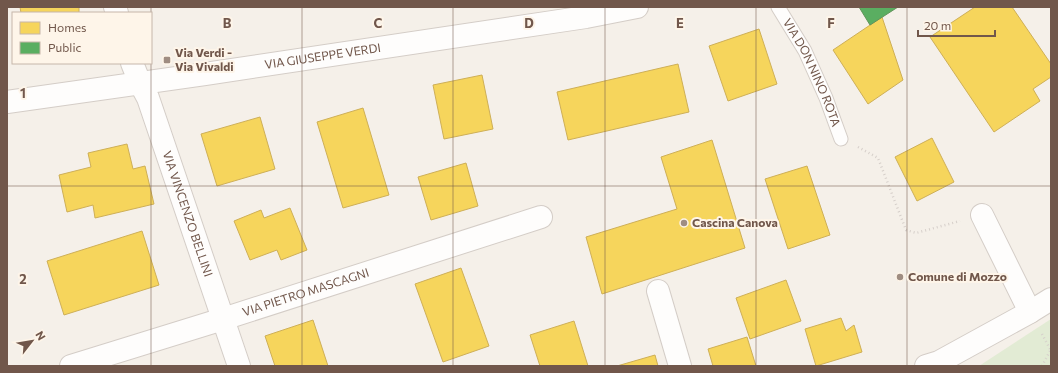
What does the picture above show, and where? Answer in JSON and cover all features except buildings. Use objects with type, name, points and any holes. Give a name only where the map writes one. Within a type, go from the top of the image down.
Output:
[{"type":"street","name":"VIA GIUSEPPE VERDI","points":[[7,102],[213,73],[584,12],[638,7]]},
{"type":"street","name":"VIA VINCENZO BELLINI","points":[[132,64],[148,98],[239,366]]},
{"type":"street","points":[[982,215],[1030,312]]},
{"type":"street","name":"VIA PIETRO MASCAGNI","points":[[71,366],[541,217]]},
{"type":"street","points":[[658,291],[680,366]]},
{"type":"street","points":[[935,365],[1051,299]]},
{"type":"lane","name":"VIA DON NINO ROTA","points":[[778,7],[805,51],[826,98],[841,139]]},
{"type":"path","points":[[841,139],[873,154],[878,158],[906,230],[916,233],[982,215]]},
{"type":"path","points":[[1042,366],[1051,349]]},
{"type":"green space","points":[[1051,319],[1051,366],[979,366]]},
{"type":"place","name":"Via Verdi - Via Vivaldi","points":[[167,60]]},
{"type":"place","name":"Cascina Canova","points":[[684,223]]},
{"type":"place","name":"Comune di Mozzo","points":[[900,277]]}]
